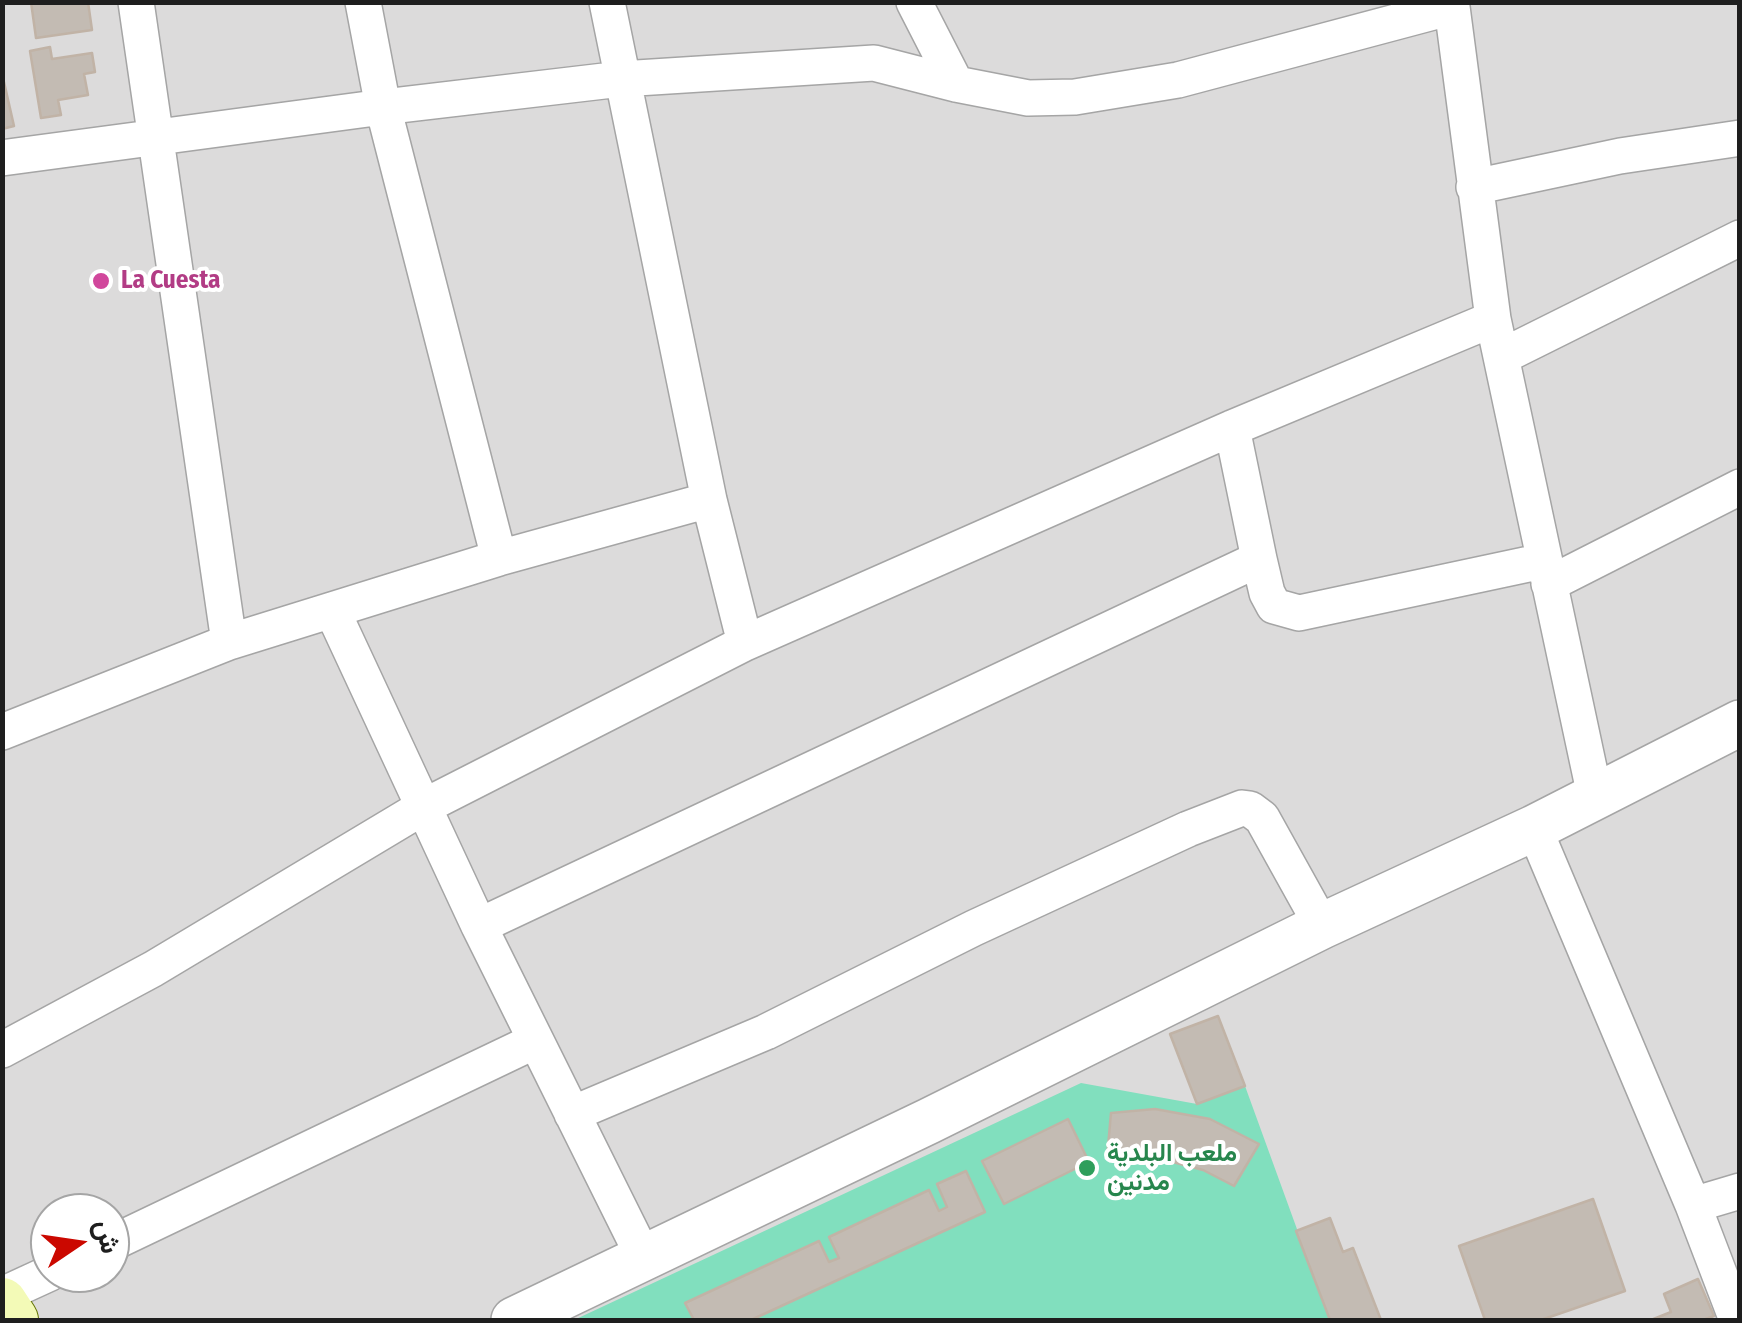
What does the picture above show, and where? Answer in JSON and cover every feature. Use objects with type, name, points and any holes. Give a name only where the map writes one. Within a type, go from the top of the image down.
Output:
[{"type":"main road","points":[[2,1304],[13,1320]]},
{"type":"street","points":[[136,2],[230,642]]},
{"type":"street","points":[[363,2],[384,107],[499,558]]},
{"type":"street","points":[[608,2],[710,500],[744,643]]},
{"type":"street","points":[[914,2],[956,84]]},
{"type":"street","points":[[2,158],[622,79],[874,63],[1028,98],[1075,97],[1178,80],[1452,5],[1493,318],[1595,796]]},
{"type":"street","points":[[1474,187],[1620,156],[1740,138]]},
{"type":"street","points":[[1502,356],[1740,238]]},
{"type":"street","points":[[2,1050],[153,969],[425,806],[744,643],[1493,318]]},
{"type":"street","points":[[1232,428],[1270,601],[1299,614],[1546,573],[1740,487]]},
{"type":"street","points":[[2,732],[230,642],[499,558],[710,500]]},
{"type":"street","points":[[478,926],[1259,559]]},
{"type":"street","points":[[332,610],[478,926],[643,1256]]},
{"type":"street","points":[[514,1320],[929,1122],[1322,926],[1534,828],[1740,723]]},
{"type":"street","points":[[572,1114],[766,1032],[974,928],[1242,808],[1256,812],[1271,832],[1322,926]]},
{"type":"street","points":[[1534,828],[1693,1205],[1737,1320]]},
{"type":"street","points":[[130,1234],[535,1041]]},
{"type":"street","points":[[1693,1205],[1740,1191]]},
{"type":"street","points":[[2,1295],[30,1282]]},
{"type":"shaded area","points":[[3,3],[1739,3],[1739,1320],[3,1320]]},
{"type":"green space","name":"ملعب البلدية مدنين","points":[[1081,1083],[1197,1104],[1245,1086],[1330,1320],[574,1320]]},
{"type":"building","points":[[31,2],[88,2],[92,30],[36,38]]},
{"type":"building","points":[[50,47],[52,59],[92,53],[95,72],[84,74],[88,95],[58,100],[61,115],[41,118],[30,51]]},
{"type":"building","points":[[2,83],[14,126],[2,129]]},
{"type":"building","points":[[1218,1016],[1245,1086],[1197,1104],[1170,1034]]},
{"type":"building","points":[[1155,1109],[1210,1119],[1259,1144],[1234,1186],[1203,1170],[1169,1161],[1107,1158],[1111,1113]]},
{"type":"building","points":[[1068,1119],[1089,1162],[1004,1204],[982,1161]]},
{"type":"building","points":[[966,1171],[985,1212],[751,1320],[694,1320],[685,1303],[819,1241],[829,1262],[839,1258],[829,1237],[929,1190],[939,1211],[947,1207],[937,1184]]},
{"type":"building","points":[[1593,1199],[1625,1291],[1541,1320],[1485,1320],[1459,1246]]},
{"type":"building","points":[[1330,1218],[1343,1252],[1353,1248],[1381,1320],[1330,1320],[1296,1231]]},
{"type":"building","points":[[1698,1279],[1714,1316],[1703,1320],[1651,1320],[1671,1312],[1664,1294]]},
{"type":"place","name":"La Cuesta","points":[[101,281]]},
{"type":"place","name":"ملعب البلدية مدنين","points":[[1087,1168]]}]
